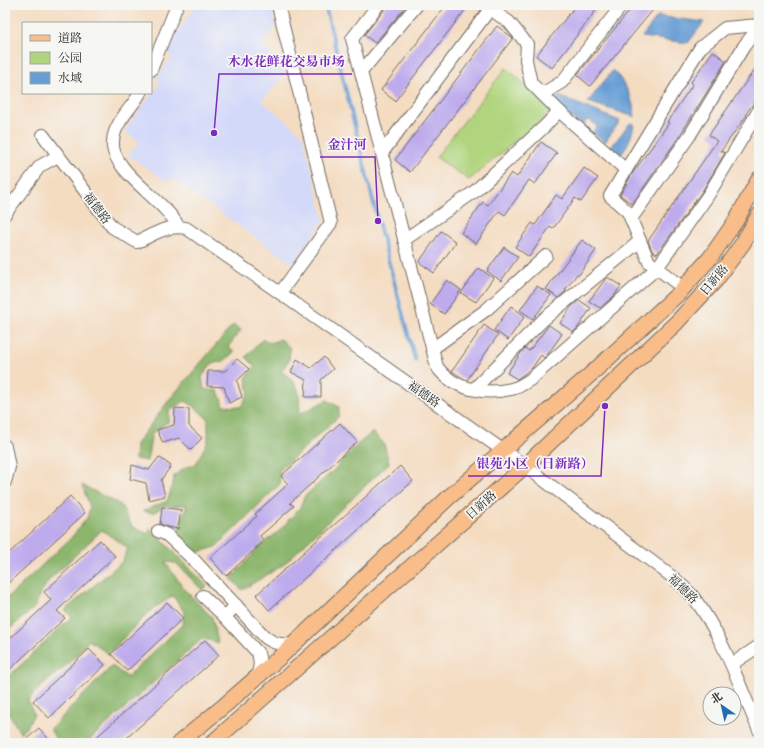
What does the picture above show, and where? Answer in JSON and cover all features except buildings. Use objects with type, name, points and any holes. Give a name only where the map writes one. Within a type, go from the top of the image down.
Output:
[{"type":"main road","name":"日新路","points":[[179,743],[225,705],[294,644],[448,498],[591,374],[683,288],[714,252],[735,222],[759,179]]},
{"type":"main road","name":"日新路","points":[[214,742],[525,466],[676,322],[716,280],[743,243],[759,215]]},
{"type":"main road","name":"日新路","points":[[186,743],[225,705]]},
{"type":"street","points":[[152,67],[176,5]]},
{"type":"street","points":[[278,5],[331,223],[280,293]]},
{"type":"street","points":[[378,5],[352,39],[437,368],[444,376],[461,387],[490,392],[513,389],[531,379],[656,268],[709,194],[759,110]]},
{"type":"street","points":[[361,72],[417,5]]},
{"type":"street","points":[[542,94],[562,82],[622,5]]},
{"type":"street","points":[[382,153],[491,7],[509,22],[527,44],[526,60],[531,83],[559,111],[626,170]]},
{"type":"street","points":[[683,288],[649,262],[628,212],[610,196],[700,48],[725,28],[759,25]]},
{"type":"street","points":[[631,220],[690,135],[744,46],[759,29]]},
{"type":"street","points":[[139,94],[117,126],[113,141],[114,154],[125,170],[174,218],[178,226]]},
{"type":"street","points":[[404,240],[474,192],[545,126],[559,111]]},
{"type":"street","name":"福德路","points":[[44,136],[112,227],[136,242],[171,227],[178,226],[186,228],[525,466],[679,583],[694,597],[710,622],[732,664],[759,730]]},
{"type":"street","points":[[5,214],[40,166],[58,156]]},
{"type":"street","points":[[474,389],[544,319],[640,241]]},
{"type":"street","points":[[432,349],[486,310],[546,256]]},
{"type":"street","points":[[5,446],[8,467],[5,482]]},
{"type":"street","points":[[158,532],[167,535],[194,560],[265,638],[283,645],[294,644]]},
{"type":"street","points":[[203,596],[225,617],[258,653],[260,660],[256,678]]},
{"type":"street","points":[[225,617],[236,606]]},
{"type":"street","points":[[732,664],[759,646]]},
{"type":"shaded area","points":[[196,5],[268,5],[271,7],[276,25],[262,45],[286,72],[262,101],[303,135],[324,220],[293,264],[173,179],[165,180],[128,155],[140,142],[124,131],[160,83],[156,79],[172,57],[166,51]]},
{"type":"green space","points":[[506,68],[554,109],[469,180],[436,157]]},
{"type":"green space","points":[[233,325],[241,330],[228,347],[234,352],[224,361],[211,364],[202,377],[204,389],[218,391],[224,406],[241,407],[249,392],[246,378],[255,366],[246,357],[263,339],[270,343],[281,339],[290,348],[289,360],[281,371],[292,380],[298,389],[300,414],[327,400],[339,407],[339,416],[279,471],[280,484],[216,547],[191,554],[177,535],[187,505],[163,506],[154,513],[143,511],[167,501],[173,485],[174,476],[186,467],[195,465],[208,441],[208,419],[185,401],[169,410],[169,421],[152,433],[147,461],[135,459],[136,444],[169,400]]},
{"type":"green space","points":[[373,432],[384,444],[389,463],[283,565],[242,590],[231,579],[259,547],[279,531],[300,507],[304,497],[334,470],[358,444]]},
{"type":"green space","points":[[82,485],[121,505],[132,527],[149,534],[150,528],[207,586],[202,590],[176,563],[165,562],[186,591],[212,617],[218,643],[203,638],[86,743],[58,743],[50,729],[112,666],[127,677],[182,625],[185,613],[173,596],[151,610],[108,654],[89,640],[71,661],[34,693],[28,701],[34,714],[27,727],[20,733],[5,707],[5,672],[9,676],[72,617],[65,610],[122,562],[128,548],[102,530],[50,579],[40,594],[35,607],[5,633],[5,600],[70,539],[87,518],[90,507]]},
{"type":"water","points":[[658,16],[704,22],[688,43],[642,37]]},
{"type":"water","points":[[613,70],[622,81],[628,92],[633,104],[635,117],[588,102]]},
{"type":"water","points":[[551,93],[620,121],[605,142],[592,133],[597,126],[588,119],[583,126],[547,99]]},
{"type":"water","points":[[630,123],[634,124],[632,132],[628,144],[621,155],[611,147]]},
{"type":"waterway","points":[[325,5],[378,221],[415,360]]},
{"type":"place","name":"木水花鲜花交易市场","points":[[214,133]]},
{"type":"place","name":"金汁河","points":[[378,221]]},
{"type":"place","name":"银苑小区（日新路）","points":[[605,406]]}]
